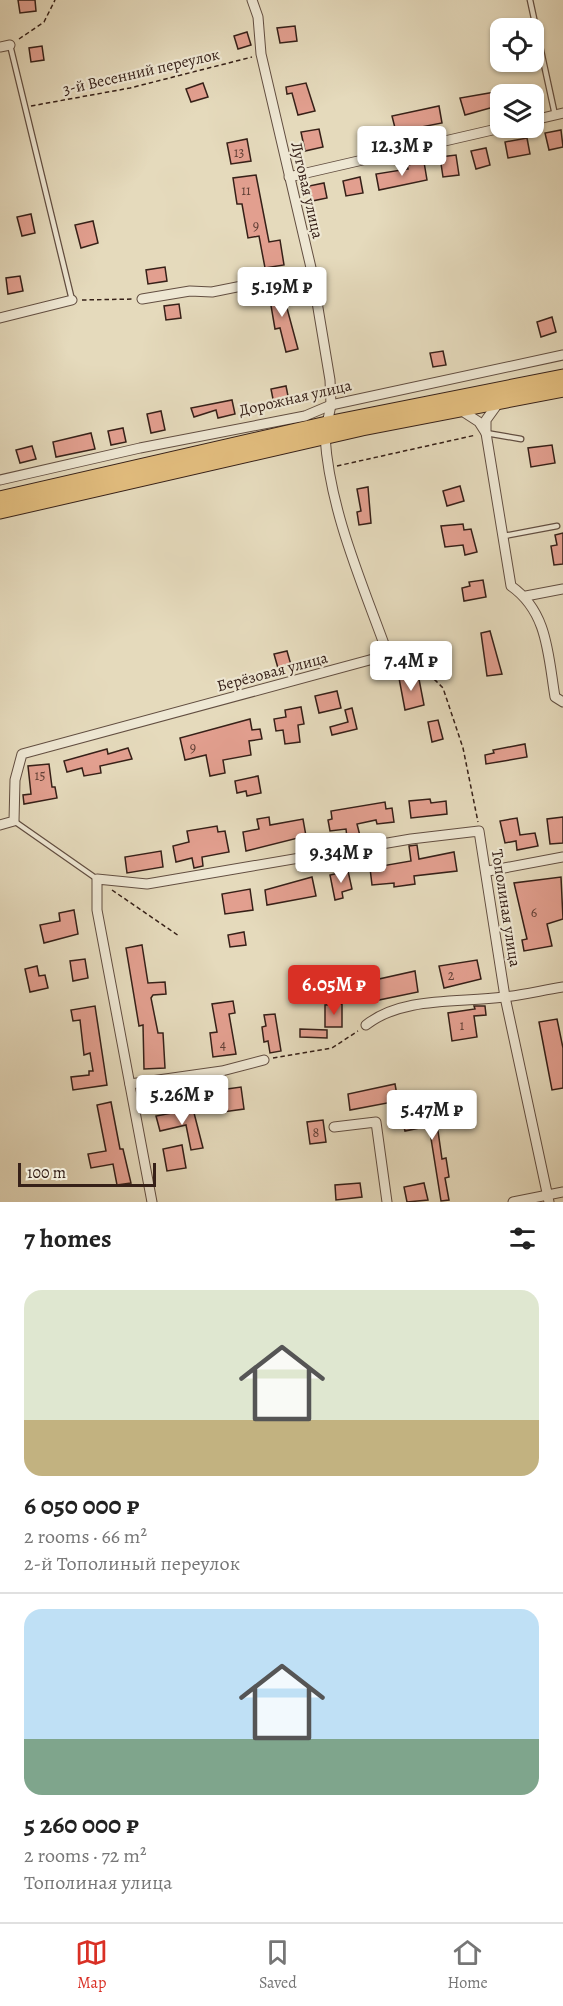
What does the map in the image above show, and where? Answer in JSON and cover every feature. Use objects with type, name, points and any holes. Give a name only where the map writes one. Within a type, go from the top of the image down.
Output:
[{"type":"main road","name":"Дорожная улица","points":[[0,511],[326,431],[563,377]]},
{"type":"main road","name":"Дорожная улица","points":[[0,499],[326,431],[563,389]]},
{"type":"street","name":"Луговая улица","points":[[252,0],[258,17],[261,54],[312,272],[330,380],[331,405],[326,431]]},
{"type":"street","points":[[0,47],[10,45]]},
{"type":"street","points":[[544,118],[559,114]]},
{"type":"street","points":[[290,177],[490,131]]},
{"type":"street","points":[[142,298],[190,291],[213,292],[312,272]]},
{"type":"street","points":[[0,318],[72,300]]},
{"type":"street","name":"Дорожная улица","points":[[0,480],[140,448],[304,416],[331,405],[563,355]]},
{"type":"street","points":[[500,401],[486,420],[486,433],[511,586],[525,596],[543,624],[555,697],[563,702]]},
{"type":"street","points":[[459,409],[479,422],[486,433]]},
{"type":"street","points":[[326,431],[327,468],[340,517],[388,655]]},
{"type":"street","points":[[525,596],[563,589]]},
{"type":"street","name":"Берёзовая улица","points":[[15,821],[15,780],[22,754],[388,655]]},
{"type":"street","points":[[0,825],[15,821]]},
{"type":"street","name":"Тополиная улица","points":[[97,879],[147,884],[411,839],[479,831],[488,871],[505,997],[548,1199]]},
{"type":"street","points":[[488,871],[563,857]]},
{"type":"street","points":[[97,879],[97,909],[152,1202]]},
{"type":"street","points":[[366,1025],[382,1013],[433,1003],[505,997],[563,987]]},
{"type":"street","points":[[130,1084],[222,1071],[264,1060]]},
{"type":"street","points":[[334,1127],[376,1122],[387,1202]]},
{"type":"street","points":[[513,1202],[548,1199],[563,1192]]},
{"type":"lane","points":[[530,0],[559,114]]},
{"type":"lane","points":[[10,45],[72,300]]},
{"type":"lane","points":[[486,433],[521,439]]},
{"type":"lane","points":[[504,536],[557,526]]},
{"type":"lane","points":[[15,821],[97,879]]},
{"type":"path","points":[[10,45],[44,22],[55,0]]},
{"type":"path","name":"3-й Весенний переулок","points":[[25,106],[129,88],[261,54]]},
{"type":"path","points":[[72,300],[142,298]]},
{"type":"path","points":[[327,468],[486,433]]},
{"type":"path","points":[[388,655],[402,658],[425,670],[443,688],[464,748],[479,831]]},
{"type":"path","points":[[97,879],[179,936]]},
{"type":"path","points":[[264,1060],[332,1048],[366,1025]]},
{"type":"building","points":[[18,0],[35,0],[36,11],[20,13]]},
{"type":"building","points":[[295,26],[297,41],[280,43],[277,28]]},
{"type":"building","points":[[247,32],[251,45],[238,49],[234,36]]},
{"type":"building","points":[[42,46],[44,60],[31,62],[29,48]]},
{"type":"building","points":[[203,83],[208,97],[191,102],[186,89]]},
{"type":"building","points":[[306,83],[315,111],[298,115],[292,93],[287,94],[286,87]]},
{"type":"building","points":[[490,93],[490,108],[465,115],[460,98]]},
{"type":"building","points":[[439,106],[442,123],[396,132],[392,116]]},
{"type":"building","points":[[319,129],[323,147],[305,151],[301,132]]},
{"type":"building","points":[[561,130],[563,147],[549,150],[545,133]]},
{"type":"building","points":[[527,138],[530,154],[508,158],[505,142]]},
{"type":"building","points":[[247,139],[251,161],[231,164],[227,143]]},
{"type":"building","points":[[486,148],[490,165],[476,169],[471,151]]},
{"type":"building","points":[[456,155],[459,175],[443,177],[440,157]]},
{"type":"building","points":[[424,162],[427,180],[379,190],[376,174],[408,169],[407,165]]},
{"type":"building","points":[[256,175],[269,242],[280,240],[284,265],[265,268],[259,236],[248,238],[242,204],[237,204],[233,178]]},
{"type":"building","points":[[360,177],[363,193],[346,196],[343,181]]},
{"type":"building","points":[[324,183],[327,198],[312,201],[309,186]]},
{"type":"building","points":[[31,214],[35,233],[22,236],[17,217]]},
{"type":"building","points":[[93,221],[98,243],[81,248],[75,225]]},
{"type":"building","points":[[165,267],[167,281],[148,284],[146,270]]},
{"type":"building","points":[[20,276],[23,291],[8,294],[6,278]]},
{"type":"building","points":[[281,286],[298,349],[286,352],[280,328],[275,329],[268,288]]},
{"type":"building","points":[[179,304],[181,318],[166,320],[164,306]]},
{"type":"building","points":[[552,317],[556,332],[541,337],[537,322]]},
{"type":"building","points":[[443,351],[446,365],[433,367],[430,353]]},
{"type":"building","points":[[286,386],[289,401],[274,404],[271,389]]},
{"type":"building","points":[[232,400],[235,414],[218,418],[216,410],[194,417],[191,408]]},
{"type":"building","points":[[161,411],[165,430],[151,433],[147,414]]},
{"type":"building","points":[[123,428],[126,442],[111,445],[108,431]]},
{"type":"building","points":[[91,433],[95,449],[56,457],[53,442]]},
{"type":"building","points":[[552,445],[555,463],[531,467],[528,448]]},
{"type":"building","points":[[32,446],[36,459],[20,463],[16,450]]},
{"type":"building","points":[[460,486],[464,501],[447,506],[443,491]]},
{"type":"building","points":[[368,487],[371,523],[359,525],[357,512],[361,511],[357,489]]},
{"type":"building","points":[[463,524],[464,530],[471,529],[477,552],[465,555],[463,545],[445,547],[441,526]]},
{"type":"building","points":[[563,533],[563,564],[554,565],[551,546],[557,545],[555,535]]},
{"type":"building","points":[[483,580],[486,597],[464,601],[462,588],[470,586],[469,582]]},
{"type":"building","points":[[490,631],[502,674],[487,676],[481,633]]},
{"type":"building","points":[[287,651],[291,665],[278,668],[274,654]]},
{"type":"building","points":[[418,674],[424,705],[405,710],[399,678]]},
{"type":"building","points":[[337,691],[341,708],[319,713],[315,696]]},
{"type":"building","points":[[301,707],[304,724],[298,725],[300,742],[285,744],[283,730],[276,731],[274,719],[286,717],[285,710]]},
{"type":"building","points":[[352,708],[357,729],[332,735],[330,727],[348,722],[345,710]]},
{"type":"building","points":[[250,719],[252,730],[260,729],[262,739],[249,741],[251,755],[223,760],[225,773],[210,776],[206,755],[185,760],[180,738]]},
{"type":"building","points":[[438,720],[443,739],[432,742],[428,722]]},
{"type":"building","points":[[525,744],[527,757],[486,764],[485,755],[494,753],[493,750]]},
{"type":"building","points":[[128,748],[132,759],[100,766],[101,773],[84,776],[82,768],[67,772],[64,761],[107,749],[108,754]]},
{"type":"building","points":[[49,764],[52,787],[55,787],[57,798],[24,804],[23,795],[31,794],[28,766]]},
{"type":"building","points":[[258,776],[261,793],[247,796],[246,791],[237,793],[235,781]]},
{"type":"building","points":[[430,799],[431,803],[446,801],[447,814],[411,818],[409,801]]},
{"type":"building","points":[[385,802],[386,809],[392,808],[394,822],[377,824],[376,820],[357,824],[360,836],[347,838],[346,829],[330,831],[328,820],[332,819],[331,811]]},
{"type":"building","points":[[269,817],[270,825],[303,819],[306,836],[246,851],[243,832],[259,829],[257,819]]},
{"type":"building","points":[[563,817],[563,843],[550,844],[547,819]]},
{"type":"building","points":[[517,818],[520,835],[535,833],[538,846],[517,850],[516,841],[505,843],[500,821]]},
{"type":"building","points":[[217,826],[218,832],[225,831],[229,852],[202,857],[203,866],[194,868],[192,858],[176,862],[173,846],[189,842],[187,831]]},
{"type":"building","points":[[417,845],[419,859],[454,852],[457,871],[414,876],[415,884],[394,887],[394,883],[372,885],[370,868],[411,861],[409,846]]},
{"type":"building","points":[[161,851],[163,867],[127,873],[125,857]]},
{"type":"building","points":[[348,871],[352,889],[342,892],[343,898],[335,900],[330,875]]},
{"type":"building","points":[[312,877],[316,896],[267,905],[265,890]]},
{"type":"building","points":[[561,877],[563,919],[547,924],[552,946],[524,951],[522,940],[527,939],[514,883]]},
{"type":"building","points":[[250,889],[253,910],[225,914],[222,894]]},
{"type":"building","points":[[74,910],[78,934],[44,943],[40,925],[60,921],[59,913]]},
{"type":"building","points":[[244,932],[246,945],[230,947],[228,935]]},
{"type":"building","points":[[142,945],[148,983],[165,982],[166,994],[153,995],[151,998],[158,1033],[163,1033],[165,1068],[144,1069],[143,1025],[139,1026],[126,948]]},
{"type":"building","points":[[85,959],[88,978],[73,981],[70,961]]},
{"type":"building","points":[[477,960],[481,979],[444,988],[439,966]]},
{"type":"building","points":[[37,966],[39,976],[45,975],[48,988],[30,992],[25,969]]},
{"type":"building","points":[[415,971],[418,992],[374,1001],[372,993],[369,993],[367,983],[370,981]]},
{"type":"building","points":[[233,1001],[235,1013],[229,1014],[236,1054],[213,1057],[210,1033],[217,1032],[212,1004]]},
{"type":"building","points":[[342,1004],[342,1027],[325,1027],[325,1005]]},
{"type":"building","points":[[95,1006],[107,1085],[73,1090],[71,1077],[89,1075],[89,1071],[93,1071],[90,1053],[84,1055],[80,1020],[73,1021],[71,1010]]},
{"type":"building","points":[[474,1006],[485,1006],[486,1015],[474,1016],[477,1037],[452,1041],[448,1013],[475,1009]]},
{"type":"building","points":[[275,1014],[281,1051],[270,1053],[268,1041],[264,1042],[262,1027],[266,1026],[264,1015]]},
{"type":"building","points":[[557,1019],[563,1048],[563,1088],[552,1090],[539,1022]]},
{"type":"building","points":[[300,1029],[327,1030],[327,1038],[300,1037]]},
{"type":"building","points":[[395,1084],[398,1101],[350,1110],[348,1094]]},
{"type":"building","points":[[241,1087],[244,1109],[223,1112],[220,1090]]},
{"type":"building","points":[[111,1102],[120,1149],[123,1149],[131,1183],[117,1185],[113,1164],[91,1168],[88,1154],[106,1151],[97,1105]]},
{"type":"building","points":[[429,1103],[432,1117],[447,1113],[449,1122],[437,1124],[442,1159],[446,1158],[449,1177],[445,1178],[449,1200],[441,1201],[429,1126],[405,1131],[403,1123],[413,1121],[410,1107]]},
{"type":"building","points":[[193,1109],[203,1148],[191,1150],[186,1125],[160,1131],[156,1116]]},
{"type":"building","points":[[323,1120],[326,1142],[310,1144],[307,1122]]},
{"type":"building","points":[[182,1145],[186,1168],[167,1171],[163,1149]]},
{"type":"building","points":[[360,1183],[362,1197],[336,1200],[335,1185]]},
{"type":"building","points":[[424,1183],[428,1200],[407,1202],[404,1187]]}]
